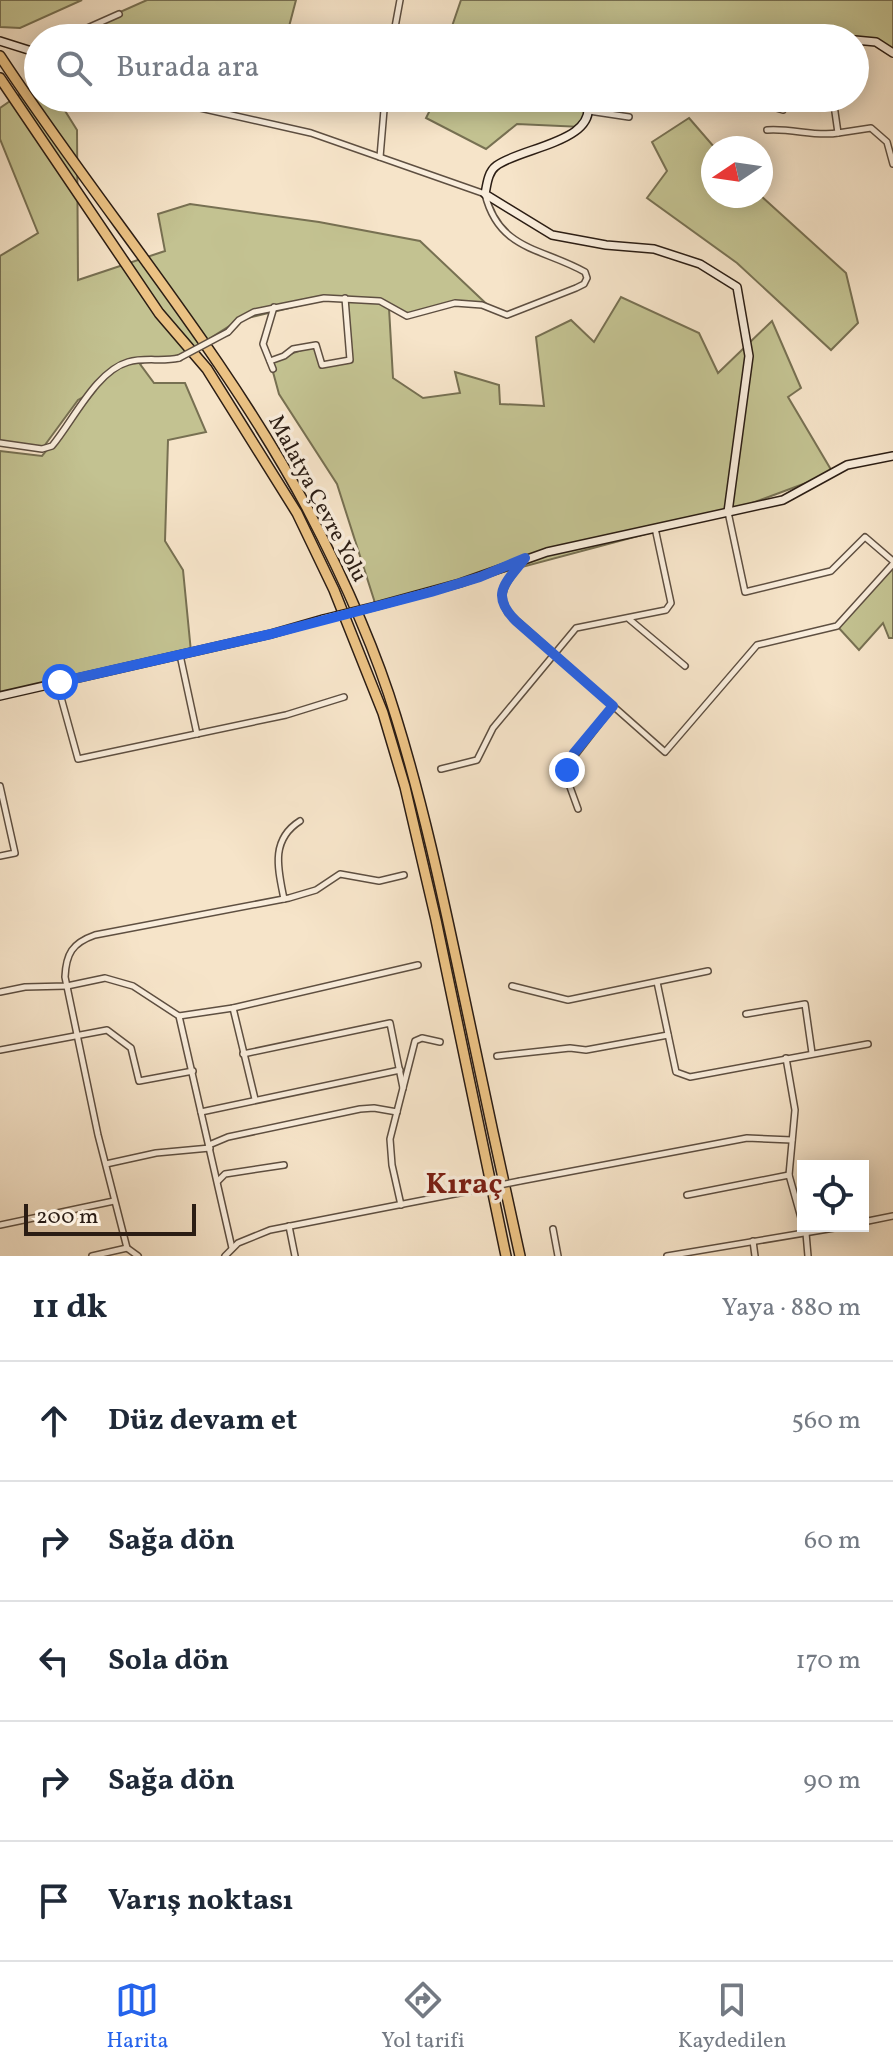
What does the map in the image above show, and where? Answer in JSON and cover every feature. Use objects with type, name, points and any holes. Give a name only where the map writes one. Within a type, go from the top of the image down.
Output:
[{"type":"highway","name":"Malatya Çevre Yolu","points":[[0,56],[24,92]]},
{"type":"highway","name":"Malatya Çevre Yolu","points":[[0,78],[159,313],[207,369],[297,513],[334,590],[383,713],[405,787],[506,1256]]},
{"type":"highway","name":"Malatya Çevre Yolu","points":[[37,112],[263,431],[308,510],[345,587],[395,713],[413,777],[447,916],[520,1256]]},
{"type":"street","points":[[396,24],[400,0]]},
{"type":"street","points":[[96,24],[119,14]]},
{"type":"street","points":[[0,41],[24,49]]},
{"type":"street","points":[[869,41],[876,42],[893,53]]},
{"type":"street","points":[[218,112],[311,133],[485,194],[552,235],[606,245],[654,249],[700,264],[737,287],[749,356],[728,512],[745,592],[831,571],[865,537],[893,563],[837,626],[757,645],[665,752],[508,613],[501,598],[502,588],[525,558]]},
{"type":"street","points":[[380,157],[384,112]]},
{"type":"street","points":[[0,443],[42,449],[52,446],[101,380],[113,369],[137,360],[179,358],[228,332],[239,320],[254,312],[324,298],[345,298],[380,301],[407,316],[455,303],[482,305],[507,315],[584,284],[587,278],[585,272],[521,245],[508,235],[495,218],[485,194],[489,174],[495,166],[537,150],[582,127],[589,118],[589,112]]},
{"type":"street","points":[[596,112],[629,117]]},
{"type":"street","points":[[835,112],[838,133]]},
{"type":"street","points":[[767,130],[786,129],[819,136],[871,128],[887,142],[893,164]]},
{"type":"street","points":[[270,361],[293,349],[316,345],[322,365],[350,360],[345,298]]},
{"type":"street","points":[[273,369],[263,344],[274,307]]},
{"type":"street","points":[[0,696],[376,606],[460,583],[525,558],[783,500],[847,465],[893,456]]},
{"type":"street","points":[[441,769],[477,760],[493,728],[576,628],[666,610],[671,603],[655,528]]},
{"type":"street","points":[[629,618],[685,666]]},
{"type":"street","points":[[180,655],[197,734]]},
{"type":"street","points":[[57,683],[78,759],[310,709],[344,697]]},
{"type":"street","points":[[578,809],[566,776],[569,763],[613,706]]},
{"type":"street","points":[[0,786],[18,855],[0,856]]},
{"type":"street","points":[[284,899],[277,856],[290,827],[300,821]]},
{"type":"street","points":[[138,1256],[127,1248],[114,1201],[67,986],[65,963],[69,952],[83,939],[115,930],[284,899],[316,890],[340,874],[349,873],[379,881],[404,875]]},
{"type":"street","points":[[0,992],[25,987],[67,986],[97,979],[115,980],[133,986],[179,1016],[233,1008],[418,965]]},
{"type":"street","points":[[512,986],[568,1000],[708,971]]},
{"type":"street","points":[[657,982],[676,1072],[690,1077],[868,1044]]},
{"type":"street","points":[[746,1014],[805,1004],[812,1053]]},
{"type":"street","points":[[233,1008],[255,1099]]},
{"type":"street","points":[[179,1016],[232,1248]]},
{"type":"street","points":[[243,1054],[390,1023],[403,1088]]},
{"type":"street","points":[[0,1050],[107,1030],[127,1043],[133,1052],[139,1081],[193,1071]]},
{"type":"street","points":[[497,1056],[570,1048],[586,1050],[668,1035]]},
{"type":"street","points":[[401,1205],[389,1147],[397,1112],[415,1041],[422,1038],[440,1042]]},
{"type":"street","points":[[786,1058],[795,1110],[789,1175],[797,1204]]},
{"type":"street","points":[[201,1112],[400,1070]]},
{"type":"street","points":[[106,1164],[209,1146],[228,1137],[360,1109],[397,1112]]},
{"type":"street","points":[[225,1256],[232,1248],[256,1234],[289,1226],[735,1140],[792,1140]]},
{"type":"street","points":[[217,1181],[225,1174],[284,1165]]},
{"type":"street","points":[[687,1195],[789,1175]]},
{"type":"street","points":[[0,1225],[114,1201]]},
{"type":"street","points":[[869,1221],[893,1216]]},
{"type":"street","points":[[289,1226],[295,1256]]},
{"type":"street","points":[[553,1229],[558,1256]]},
{"type":"street","points":[[805,1232],[808,1256]]},
{"type":"street","points":[[667,1256],[819,1232]]},
{"type":"street","points":[[753,1241],[755,1256]]},
{"type":"street","points":[[92,1256],[127,1248]]},
{"type":"shaded area","points":[[0,0],[82,0],[20,28],[0,27]]},
{"type":"shaded area","points":[[147,0],[296,0],[290,24],[93,24]]},
{"type":"shaded area","points":[[461,0],[893,0],[893,55],[869,41],[869,24],[453,24]]},
{"type":"shaded area","points":[[24,92],[24,112],[66,112],[77,130],[78,280],[165,251],[158,214],[190,204],[319,222],[420,241],[495,312],[481,305],[455,303],[407,316],[389,308],[393,378],[423,398],[460,393],[455,372],[499,385],[500,404],[544,406],[536,337],[571,320],[594,342],[621,297],[699,333],[718,373],[772,321],[801,388],[788,397],[833,473],[728,512],[376,606],[337,484],[279,394],[270,361],[316,345],[322,365],[350,360],[345,301],[331,298],[239,320],[179,358],[150,359],[140,364],[154,383],[185,383],[206,432],[168,440],[165,541],[183,570],[191,652],[0,696],[0,451],[42,456],[96,390],[78,400],[42,449],[0,442],[0,256],[38,233],[0,139],[0,108]]},
{"type":"shaded area","points":[[429,112],[589,112],[582,127],[517,124],[486,149],[426,118]]},
{"type":"shaded area","points":[[689,118],[705,136],[701,136],[701,208],[773,207],[846,273],[858,323],[831,350],[737,263],[647,198],[667,171],[652,142]]},
{"type":"shaded area","points":[[893,568],[893,638],[889,638],[883,623],[859,650],[837,626]]},
{"type":"district","name":"Kıraç","points":[[464,1185]]},
{"type":"route","points":[[60,682],[271,634],[431,592],[480,577],[525,558],[502,588],[503,605],[516,621],[613,706],[574,753],[567,770]]}]
